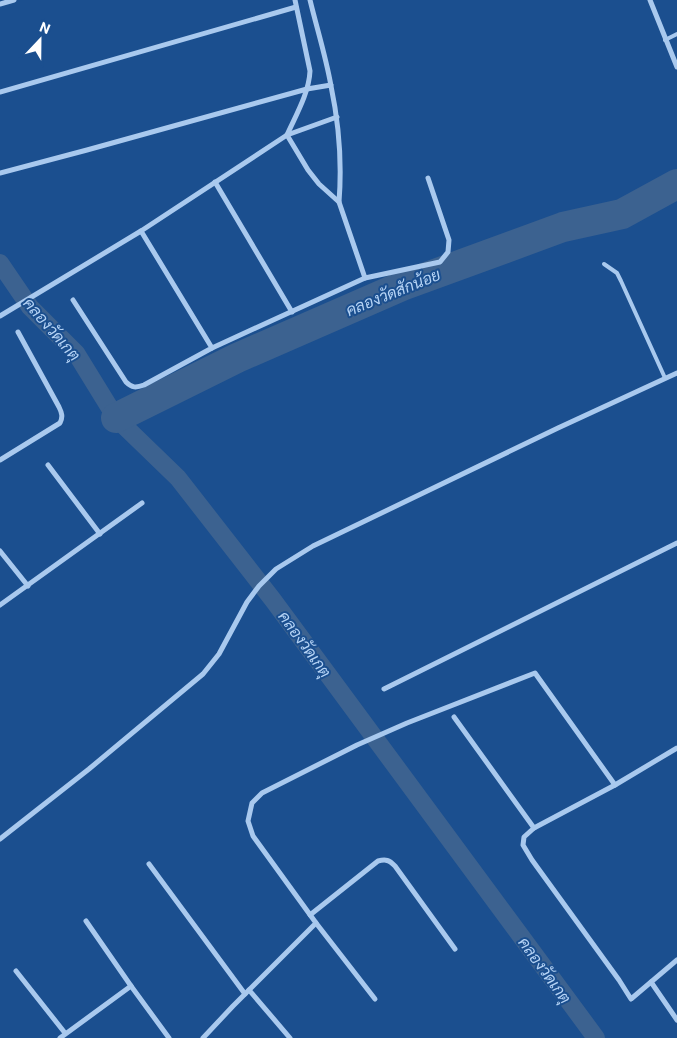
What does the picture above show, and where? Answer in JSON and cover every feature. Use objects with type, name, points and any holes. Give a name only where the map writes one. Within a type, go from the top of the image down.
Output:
[{"type":"street","points":[[0,4],[14,0]]},
{"type":"street","points":[[287,135],[306,89],[310,71],[295,0]]},
{"type":"street","points":[[310,0],[331,85],[336,116],[340,154],[339,202],[366,278]]},
{"type":"street","points":[[650,0],[677,67]]},
{"type":"street","points":[[0,92],[296,7]]},
{"type":"street","points":[[0,173],[306,89],[331,85]]},
{"type":"street","points":[[0,316],[140,231],[287,135],[336,116]]},
{"type":"street","points":[[287,135],[308,170],[319,184],[339,202]]},
{"type":"street","points":[[73,300],[126,382],[136,388],[212,348],[366,278],[440,262],[448,252],[449,240],[428,178]]},
{"type":"street","points":[[215,182],[292,312]]},
{"type":"street","points":[[140,231],[212,348]]},
{"type":"street","points":[[0,460],[60,423],[62,419],[60,407],[18,332]]},
{"type":"street","points":[[0,839],[89,769],[204,674],[219,654],[247,602],[259,586],[276,569],[313,546],[677,373]]},
{"type":"street","points":[[48,465],[100,534]]},
{"type":"street","points":[[0,605],[142,504]]},
{"type":"street","points":[[384,689],[677,543]]},
{"type":"street","points":[[0,551],[28,586]]},
{"type":"street","points":[[375,999],[310,915],[253,836],[248,821],[252,803],[262,793],[357,745],[407,723],[535,673],[615,786]]},
{"type":"street","points":[[454,717],[534,828]]},
{"type":"street","points":[[677,748],[615,786],[534,828],[524,837],[523,845],[631,1000],[677,960]]},
{"type":"street","points":[[310,915],[378,861],[386,859],[395,866],[455,949]]},
{"type":"street","points":[[150,864],[247,992],[290,1038]]},
{"type":"street","points":[[86,921],[169,1038]]},
{"type":"street","points":[[203,1038],[316,923]]},
{"type":"street","points":[[16,971],[65,1033]]},
{"type":"street","points":[[651,982],[677,1020]]},
{"type":"street","points":[[60,1038],[131,986]]},
{"type":"lane","points":[[665,40],[677,34]]},
{"type":"lane","points":[[604,264],[617,274],[621,281],[665,378]]},
{"type":"waterway","name":"คลองวัดสักน้อย","points":[[116,418],[237,358],[402,286],[563,227],[622,214],[677,184]]},
{"type":"waterway","name":"คลองวัดเกตุ","points":[[0,263],[30,307],[76,353],[116,418],[178,478],[273,600],[596,1038]]}]
